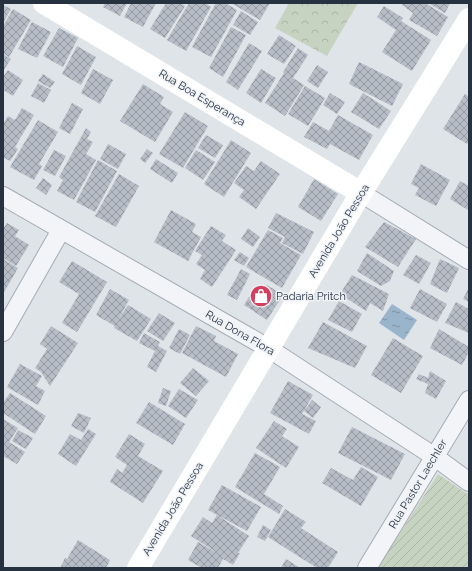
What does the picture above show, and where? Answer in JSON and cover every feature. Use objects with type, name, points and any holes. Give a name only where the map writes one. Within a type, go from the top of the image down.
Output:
[{"type":"street","name":"Rua Boa Esperança","points":[[44,3],[361,193]]},
{"type":"street","name":"Avenida João Pessoa","points":[[138,568],[361,193],[469,19]]},
{"type":"street","points":[[361,193],[469,260]]},
{"type":"street","name":"Rua Dona Flora","points":[[3,196],[268,348],[435,457],[469,482]]},
{"type":"street","points":[[3,332],[61,230]]},
{"type":"street","name":"Rua Pastor Laechler","points":[[367,568],[469,400]]},
{"type":"green space","points":[[289,3],[358,3],[327,56],[275,28]]},
{"type":"green space","points":[[438,474],[469,495],[469,568],[379,568],[378,567]]},
{"type":"water","points":[[392,304],[417,320],[404,340],[379,323]]},
{"type":"building","points":[[105,3],[127,3],[120,16],[103,7]]},
{"type":"building","points":[[131,3],[156,3],[143,27],[124,17]]},
{"type":"building","points":[[166,3],[180,3],[185,6],[165,38],[150,29]]},
{"type":"building","points":[[189,3],[205,3],[211,7],[186,51],[167,40]]},
{"type":"building","points":[[216,3],[225,3],[237,10],[211,57],[192,47]]},
{"type":"building","points":[[231,3],[270,3],[260,20]]},
{"type":"building","points":[[403,3],[425,3],[448,17],[437,36],[409,20],[413,13],[402,5]]},
{"type":"building","points":[[428,3],[450,3],[445,13]]},
{"type":"building","points":[[3,5],[11,9],[3,23]]},
{"type":"building","points":[[384,6],[403,18],[401,21],[431,40],[412,71],[382,52],[396,30],[377,17]]},
{"type":"building","points":[[13,9],[31,20],[9,57],[3,53],[3,26]]},
{"type":"building","points":[[241,11],[258,22],[250,35],[233,25]]},
{"type":"building","points":[[32,22],[51,32],[37,58],[18,49]]},
{"type":"building","points":[[231,27],[246,35],[223,77],[209,68]]},
{"type":"building","points":[[59,28],[78,38],[63,67],[43,56]]},
{"type":"building","points":[[279,35],[296,46],[284,64],[267,54]]},
{"type":"building","points":[[249,43],[262,51],[238,90],[226,82]]},
{"type":"building","points":[[77,46],[96,57],[81,85],[62,74]]},
{"type":"building","points":[[298,48],[308,55],[293,78],[304,85],[285,116],[265,103]]},
{"type":"building","points":[[3,54],[11,59],[3,71]]},
{"type":"building","points":[[359,62],[403,84],[392,106],[349,84]]},
{"type":"building","points":[[317,65],[328,72],[318,88],[307,81]]},
{"type":"building","points":[[93,69],[113,80],[100,104],[81,93]]},
{"type":"building","points":[[261,69],[276,78],[261,103],[246,93]]},
{"type":"building","points":[[8,70],[23,80],[13,96],[3,90],[3,77]]},
{"type":"building","points":[[43,74],[55,82],[50,88],[38,81]]},
{"type":"building","points":[[38,83],[51,90],[44,103],[31,96]]},
{"type":"building","points":[[143,84],[164,97],[160,104],[173,112],[155,142],[120,121]]},
{"type":"building","points":[[305,86],[325,98],[308,126],[288,114]]},
{"type":"building","points":[[330,93],[345,102],[337,114],[323,105]]},
{"type":"building","points":[[363,93],[391,111],[379,129],[351,112]]},
{"type":"building","points":[[465,94],[469,97],[469,141],[467,144],[443,129]]},
{"type":"building","points":[[72,103],[83,109],[70,134],[59,128]]},
{"type":"building","points":[[22,108],[34,115],[15,147],[18,149],[10,161],[3,157],[3,124],[8,116],[15,120]]},
{"type":"building","points":[[185,112],[208,126],[183,168],[159,154]]},
{"type":"building","points":[[338,115],[373,135],[359,160],[330,144],[327,149],[304,137],[313,122],[329,131]]},
{"type":"building","points":[[38,120],[58,132],[39,164],[42,166],[34,180],[10,167]]},
{"type":"building","points":[[86,128],[91,132],[87,139],[93,142],[86,154],[96,160],[74,200],[57,191],[63,180],[59,177]]},
{"type":"building","points":[[206,135],[223,145],[215,158],[198,148]]},
{"type":"building","points":[[231,140],[251,153],[224,197],[204,184]]},
{"type":"building","points":[[108,144],[126,154],[118,169],[100,159]]},
{"type":"building","points":[[147,149],[153,153],[145,163],[140,159]]},
{"type":"building","points":[[54,150],[66,156],[55,176],[43,170]]},
{"type":"building","points":[[196,150],[215,162],[203,180],[185,168]]},
{"type":"building","points":[[156,159],[178,173],[172,183],[150,169]]},
{"type":"building","points":[[98,160],[117,171],[95,212],[76,202]]},
{"type":"building","points":[[261,161],[280,174],[256,209],[239,197],[244,190],[234,183],[246,166],[254,171]]},
{"type":"building","points":[[421,164],[450,180],[436,206],[415,195],[419,188],[411,184]]},
{"type":"building","points":[[119,174],[139,186],[116,227],[95,216]]},
{"type":"building","points":[[43,178],[52,185],[46,195],[36,188]]},
{"type":"building","points":[[314,179],[338,194],[321,221],[298,207]]},
{"type":"building","points":[[460,181],[469,186],[468,210],[450,199]]},
{"type":"building","points":[[171,210],[196,224],[192,232],[201,237],[188,261],[154,242]]},
{"type":"building","points":[[276,213],[314,232],[303,254],[282,243],[285,237],[268,228]]},
{"type":"building","points":[[384,222],[416,239],[398,267],[365,247]]},
{"type":"building","points":[[7,223],[19,230],[15,236],[29,245],[16,266],[3,258],[3,229]]},
{"type":"building","points":[[211,226],[226,235],[222,241],[236,250],[212,287],[200,279],[205,270],[196,264],[202,255],[195,251]]},
{"type":"building","points":[[248,228],[260,237],[253,247],[241,239]]},
{"type":"building","points":[[268,230],[283,238],[280,243],[301,255],[282,288],[246,267]]},
{"type":"building","points":[[240,252],[249,258],[244,266],[234,260]]},
{"type":"building","points":[[367,253],[394,271],[390,281],[381,286],[357,271]]},
{"type":"building","points":[[416,255],[431,263],[419,284],[403,275]]},
{"type":"building","points":[[3,259],[18,268],[3,294]]},
{"type":"building","points":[[440,259],[459,268],[447,293],[430,284]]},
{"type":"building","points":[[72,261],[107,282],[77,332],[62,323],[79,294],[59,282]]},
{"type":"building","points":[[241,269],[250,274],[237,300],[227,295]]},
{"type":"building","points":[[352,275],[389,294],[383,311],[370,303],[366,311],[340,294]]},
{"type":"building","points":[[267,285],[283,295],[267,320],[244,305],[252,292],[260,296]]},
{"type":"building","points":[[469,287],[469,302],[463,299]]},
{"type":"building","points":[[110,289],[129,300],[118,320],[128,305],[151,319],[137,341],[114,328],[115,326],[96,315]]},
{"type":"building","points":[[420,289],[447,304],[437,322],[410,308]]},
{"type":"building","points":[[339,301],[362,314],[352,332],[328,320]]},
{"type":"building","points":[[456,302],[469,309],[469,333],[445,323]]},
{"type":"building","points":[[159,313],[175,323],[163,341],[147,331]]},
{"type":"building","points":[[323,322],[367,346],[355,368],[308,348]]},
{"type":"building","points":[[51,326],[78,343],[50,386],[41,372],[35,368],[47,349],[40,344]]},
{"type":"building","points":[[196,326],[216,336],[214,341],[238,354],[226,377],[182,353]]},
{"type":"building","points":[[179,329],[190,335],[180,354],[169,348]]},
{"type":"building","points":[[439,329],[469,347],[469,352],[462,365],[430,348]]},
{"type":"building","points":[[144,333],[160,342],[158,346],[167,351],[156,372],[147,367],[155,351],[139,343]]},
{"type":"building","points":[[393,338],[423,356],[401,393],[371,375]]},
{"type":"building","points":[[20,364],[42,376],[36,386],[45,391],[38,405],[7,387]]},
{"type":"building","points":[[193,368],[209,381],[196,396],[180,383]]},
{"type":"building","points":[[430,371],[446,381],[436,399],[425,393],[428,384],[416,379],[419,374],[428,378]]},
{"type":"building","points":[[288,381],[313,395],[302,414],[316,421],[309,434],[270,413]]},
{"type":"building","points":[[163,388],[171,391],[166,406],[158,403]]},
{"type":"building","points":[[179,389],[198,400],[186,418],[168,406]]},
{"type":"building","points":[[10,393],[46,416],[35,434],[3,413],[3,403]]},
{"type":"building","points":[[312,400],[321,407],[313,418],[304,411]]},
{"type":"building","points":[[149,402],[185,424],[173,445],[136,423]]},
{"type":"building","points":[[78,413],[91,418],[84,433],[71,426]]},
{"type":"building","points":[[3,419],[18,428],[9,442],[25,452],[17,464],[3,456]]},
{"type":"building","points":[[274,421],[287,429],[282,436],[299,447],[286,468],[256,448]]},
{"type":"building","points":[[352,427],[405,454],[391,480],[338,453]]},
{"type":"building","points":[[88,429],[96,434],[76,466],[58,454],[70,434],[81,440]]},
{"type":"building","points":[[18,430],[33,438],[26,449],[12,441]]},
{"type":"building","points":[[129,434],[145,444],[138,456],[163,471],[143,503],[110,482],[117,469],[122,473],[127,465],[115,457]]},
{"type":"building","points":[[255,453],[280,467],[264,494],[283,506],[279,514],[235,487]]},
{"type":"building","points":[[361,467],[378,477],[361,506],[322,483],[331,468],[353,480]]},
{"type":"building","points":[[222,485],[261,507],[247,531],[208,510]]},
{"type":"building","points":[[285,509],[306,522],[301,528],[338,552],[328,568],[317,568],[268,537]]},
{"type":"building","points":[[217,515],[249,536],[238,553],[240,553],[233,565],[223,559],[218,568],[202,568],[188,560],[198,542],[219,554],[191,536],[203,517],[212,523]]},
{"type":"building","points":[[263,525],[271,530],[265,541],[257,537]]},
{"type":"building","points":[[78,540],[110,560],[106,568],[60,568],[65,558],[67,559]]},
{"type":"building","points":[[286,559],[300,568],[281,568]]},
{"type":"place","name":"Padaria Pritch","points":[[261,296]]}]
